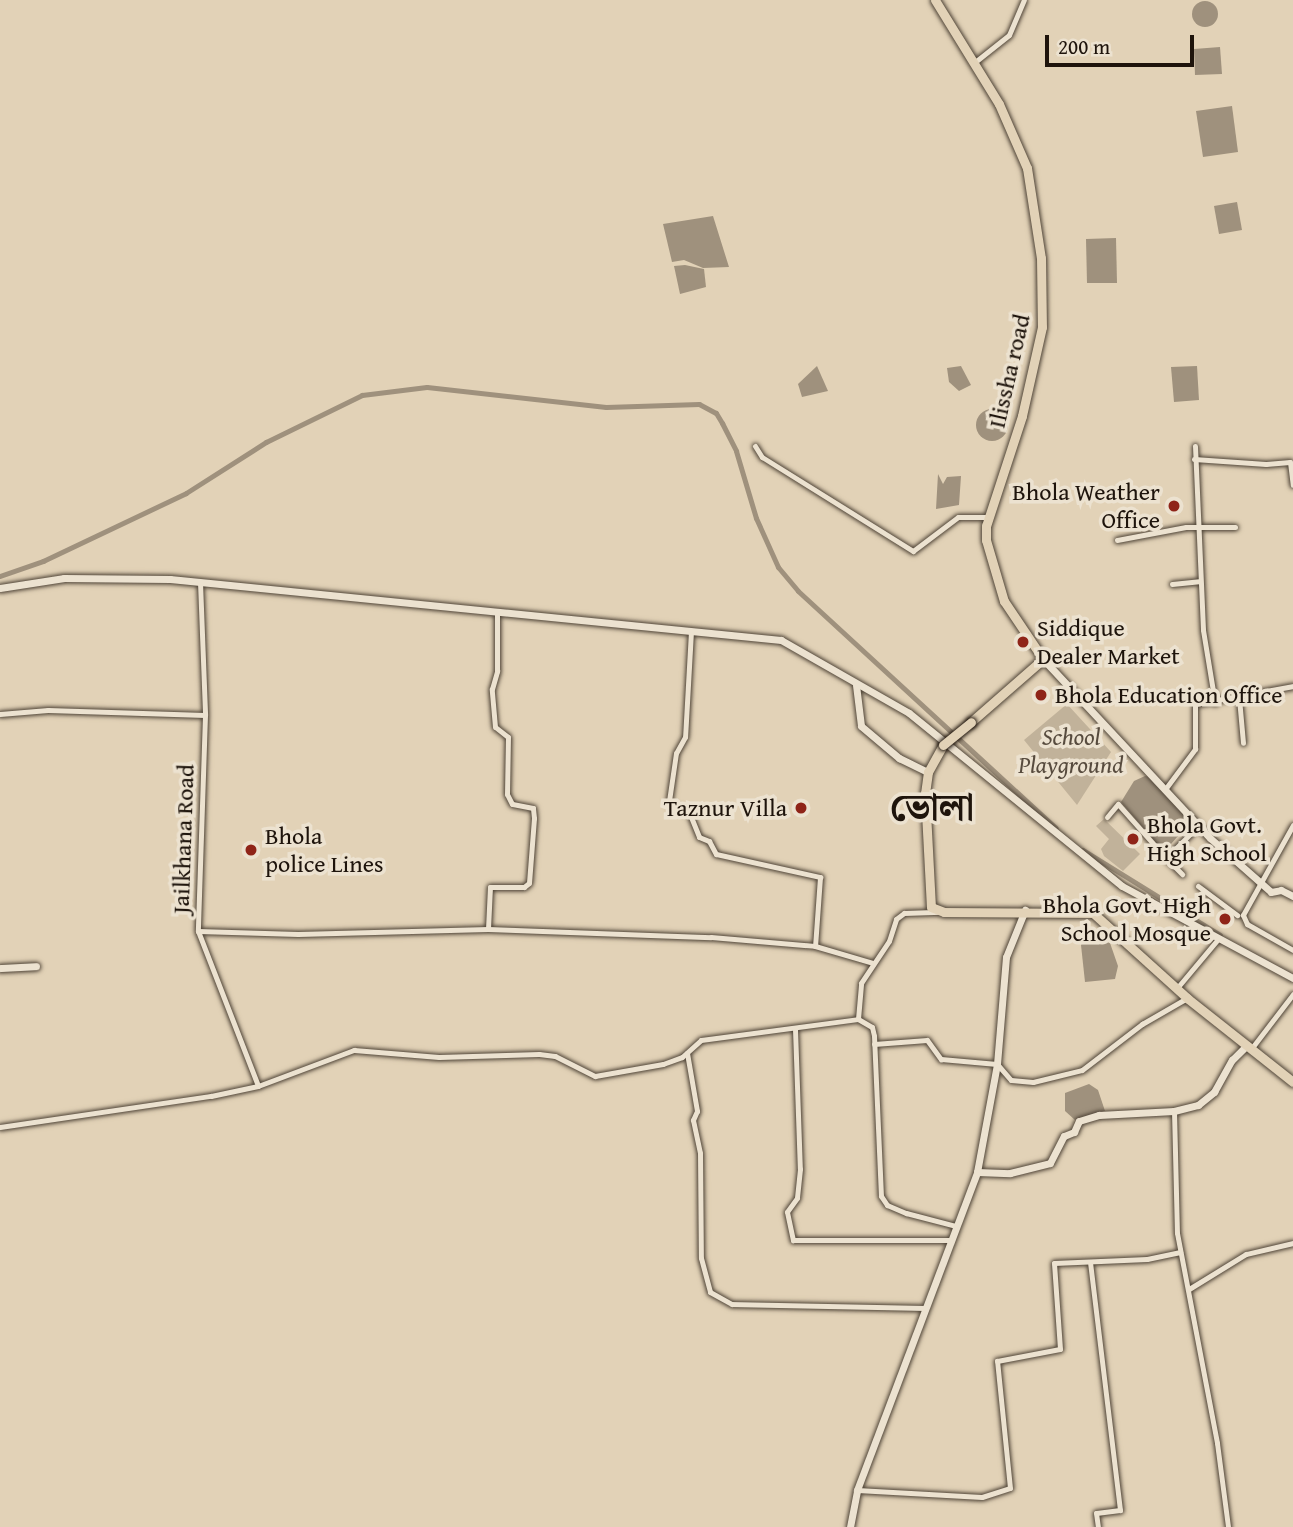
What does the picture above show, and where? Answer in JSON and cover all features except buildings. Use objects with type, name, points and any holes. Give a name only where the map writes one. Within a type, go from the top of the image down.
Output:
[{"type":"main road","name":"Ilissha road","points":[[935,0],[975,62],[1027,167],[1043,288],[1042,327],[1022,416],[989,517],[986,540],[996,583],[1043,659]]},
{"type":"main road","points":[[1043,659],[943,745],[928,772],[928,901],[944,912],[1025,910],[1093,913],[1187,998],[1293,1082]]},
{"type":"street","points":[[975,62],[1009,35],[1024,0]]},
{"type":"street","points":[[755,446],[762,457],[913,551],[958,517],[989,517]]},
{"type":"street","points":[[1195,446],[1195,527],[1199,581],[1215,703]]},
{"type":"street","points":[[1194,459],[1290,462],[1293,485]]},
{"type":"street","points":[[1117,540],[1195,527],[1234,527]]},
{"type":"street","points":[[0,588],[64,578],[200,582],[497,614],[781,640],[909,713],[1122,886],[1293,978]]},
{"type":"street","points":[[1172,584],[1199,581]]},
{"type":"street","name":"Jailkhana Road","points":[[200,582],[205,715],[198,931],[258,1086]]},
{"type":"street","points":[[488,929],[490,887],[524,887],[529,883],[534,818],[533,808],[512,804],[507,794],[509,737],[495,727],[492,689],[497,671],[497,614]]},
{"type":"street","points":[[691,631],[685,737],[676,753],[671,807],[689,813],[699,837],[709,841],[716,854],[820,877],[816,946]]},
{"type":"street","points":[[1043,659],[1199,825],[1273,893],[1281,890],[1293,896]]},
{"type":"street","points":[[856,685],[861,726],[900,758],[928,772]]},
{"type":"street","points":[[1166,788],[1195,749],[1195,704],[1215,703],[1293,686]]},
{"type":"street","points":[[1239,698],[1243,743]]},
{"type":"street","points":[[0,714],[48,710],[205,715]]},
{"type":"street","points":[[1107,817],[1118,804],[1182,874]]},
{"type":"street","points":[[1166,858],[1199,825]]},
{"type":"street","points":[[1293,825],[1243,919],[1293,950]]},
{"type":"street","points":[[1198,886],[1237,915]]},
{"type":"street","points":[[850,1527],[857,1490],[923,1308],[977,1172],[997,1064],[1006,957],[1025,910]]},
{"type":"street","points":[[858,1019],[861,983],[899,915],[944,912]]},
{"type":"street","points":[[198,931],[298,934],[488,929],[816,946],[873,963]]},
{"type":"street","points":[[1177,988],[1219,937]]},
{"type":"street","points":[[0,968],[36,967]]},
{"type":"street","points":[[977,1172],[1010,1173],[1051,1163],[1065,1136],[1074,1132],[1079,1121],[1100,1115],[1174,1111],[1208,1099],[1293,994]]},
{"type":"street","points":[[874,1044],[927,1040],[941,1059],[997,1064],[1011,1080],[1033,1082],[1082,1070],[1142,1024],[1187,998]]},
{"type":"street","points":[[0,1127],[258,1086],[354,1050],[439,1057],[539,1054],[595,1076],[663,1065],[687,1053],[702,1040],[858,1019],[872,1027],[881,1196],[887,1205],[906,1213],[956,1226]]},
{"type":"street","points":[[795,1029],[800,1169],[797,1198],[787,1212],[793,1240],[950,1240]]},
{"type":"street","points":[[687,1053],[697,1111],[693,1120],[699,1153],[701,1258],[710,1292],[732,1304],[923,1308]]},
{"type":"street","points":[[1174,1111],[1180,1252],[1189,1289],[1228,1527]]},
{"type":"street","points":[[1189,1289],[1246,1254],[1293,1242]]},
{"type":"street","points":[[857,1490],[982,1497],[1010,1488],[997,1361],[1060,1349],[1051,1267],[1147,1259],[1180,1252]]},
{"type":"street","points":[[1090,1262],[1120,1510],[1096,1513],[1098,1527]]},
{"type":"green space","name":"School Playground","points":[[1067,704],[1111,752],[1077,805],[1024,740]]},
{"type":"green space","points":[[1104,819],[1140,854],[1123,871],[1104,856],[1101,849],[1109,839],[1096,826]]},
{"type":"shaded area","points":[[1205,1],[1214,5],[1218,14],[1214,23],[1205,27],[1196,23],[1192,14],[1196,5]]},
{"type":"shaded area","points":[[1220,47],[1222,74],[1195,75],[1194,49]]},
{"type":"shaded area","points":[[1232,106],[1238,152],[1203,157],[1196,111]]},
{"type":"shaded area","points":[[1237,202],[1242,230],[1219,234],[1214,206]]},
{"type":"shaded area","points":[[713,216],[729,267],[703,268],[684,260],[672,262],[663,224]]},
{"type":"shaded area","points":[[1116,238],[1117,283],[1087,283],[1086,239]]},
{"type":"shaded area","points":[[674,266],[704,269],[706,287],[680,294]]},
{"type":"shaded area","points":[[817,366],[828,391],[802,397],[798,384]]},
{"type":"shaded area","points":[[961,366],[971,385],[959,391],[949,382],[947,368]]},
{"type":"shaded area","points":[[1197,366],[1199,400],[1174,402],[1171,367]]},
{"type":"shaded area","points":[[992,409],[1003,414],[1008,425],[1003,436],[992,441],[981,436],[976,425],[981,414]]},
{"type":"shaded area","points":[[938,474],[943,484],[947,477],[961,476],[959,505],[936,509]]},
{"type":"shaded area","points":[[1145,776],[1154,778],[1192,820],[1164,852],[1121,802],[1134,781]]},
{"type":"shaded area","points":[[1086,936],[1110,943],[1118,966],[1115,979],[1085,982],[1081,945]]},
{"type":"shaded area","points":[[1089,1084],[1098,1090],[1105,1111],[1075,1120],[1065,1111],[1065,1093]]},
{"type":"waterway","points":[[0,576],[43,561],[186,493],[266,442],[362,395],[427,387],[606,407],[699,404],[716,413],[722,423],[736,451],[756,518],[778,567],[798,591],[1056,828]]},
{"type":"waterway","points":[[1083,850],[1220,935]]},
{"type":"place","name":"Bhola Weather Office","points":[[1174,506]]},
{"type":"place","name":"Siddique Dealer Market","points":[[1023,642]]},
{"type":"place","name":"Bhola Education Office","points":[[1041,695]]},
{"type":"place","name":"Taznur Villa","points":[[801,808]]},
{"type":"place","name":"Bhola Govt. High School","points":[[1133,839]]},
{"type":"place","name":"Bhola police Lines","points":[[251,850]]},
{"type":"place","name":"Bhola Govt. High School Mosque","points":[[1225,919]]},
{"type":"district","name":"ভোলা","points":[[932,807]]}]
